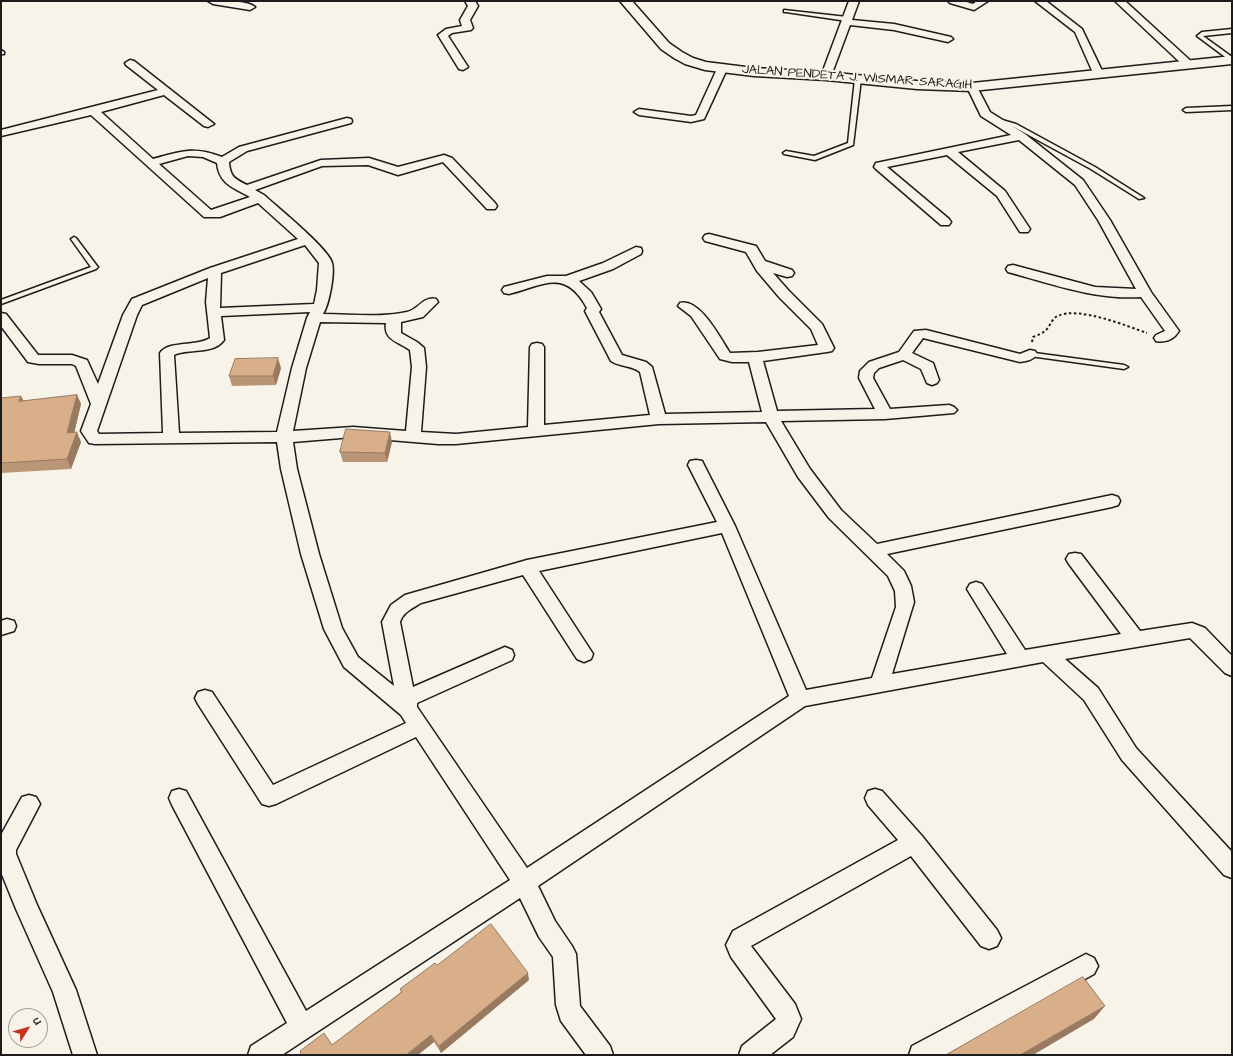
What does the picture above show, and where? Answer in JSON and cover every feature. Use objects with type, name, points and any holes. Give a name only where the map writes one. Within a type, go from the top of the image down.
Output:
[{"type":"street","points":[[213,1],[250,7]]},
{"type":"street","points":[[463,67],[443,35],[449,31],[468,28],[465,20],[472,6],[470,1]]},
{"type":"street","name":"JALAN PENDETA J. WISMAR SARAGIH","points":[[626,1],[665,46],[678,55],[697,64],[722,69],[972,88],[1232,60]]},
{"type":"street","points":[[826,76],[854,1]]},
{"type":"street","points":[[953,1],[974,7],[982,1]]},
{"type":"street","points":[[1040,1],[1079,31],[1099,75]]},
{"type":"street","points":[[1120,1],[1189,65]]},
{"type":"street","points":[[846,20],[894,27],[948,39]]},
{"type":"street","points":[[130,64],[208,124]]},
{"type":"street","points":[[638,112],[691,119],[700,117],[722,69]]},
{"type":"street","points":[[972,88],[984,113],[1021,136],[1078,183],[1104,220],[1145,293],[1172,331],[1169,335],[1161,338]]},
{"type":"street","points":[[1,133],[167,91]]},
{"type":"street","points":[[92,111],[210,214],[216,214],[260,198]]},
{"type":"street","points":[[151,163],[188,153],[204,154],[222,161],[244,149],[347,121]]},
{"type":"street","points":[[945,222],[880,167],[880,165],[1021,136]]},
{"type":"street","points":[[950,151],[1001,194],[1024,229]]},
{"type":"street","points":[[245,190],[321,163],[370,161],[398,171],[444,158],[448,160],[491,206]]},
{"type":"street","points":[[222,161],[226,177],[260,198],[307,240],[326,262],[324,290],[299,368],[284,437],[289,469],[324,603],[333,629],[346,655],[356,667],[411,711],[524,882],[547,929],[564,954],[568,1005],[570,1012],[601,1055]]},
{"type":"street","points":[[685,306],[696,313],[725,356],[731,358],[755,357],[826,348],[817,327],[786,296],[749,248],[709,238]]},
{"type":"street","points":[[307,240],[215,271],[137,302],[130,315],[89,431],[95,439],[284,437],[353,432],[456,439],[659,419],[885,414],[949,410]]},
{"type":"street","points":[[569,280],[608,266],[636,251]]},
{"type":"street","points":[[760,264],[787,273]]},
{"type":"street","points":[[1013,269],[1105,293],[1130,295],[1145,293]]},
{"type":"street","points":[[171,438],[167,353],[177,348],[210,345],[217,340],[213,302],[215,271]]},
{"type":"street","points":[[510,290],[558,278],[569,280],[578,284],[589,297],[594,309],[592,311],[616,358],[622,362],[643,366],[648,370],[659,419]]},
{"type":"street","points":[[215,312],[317,313],[394,320],[418,314],[431,302]]},
{"type":"street","points":[[1,318],[33,359],[42,361],[72,359],[82,363],[98,403]]},
{"type":"street","points":[[394,320],[392,327],[398,338],[417,348],[419,367],[413,437]]},
{"type":"street","points":[[885,414],[866,378],[867,371],[874,365],[904,355],[917,335],[921,333],[1020,358],[1026,357],[1030,354]]},
{"type":"street","points":[[536,431],[537,347]]},
{"type":"street","points":[[904,355],[928,366],[932,380]]},
{"type":"street","points":[[755,357],[771,417],[804,474],[835,514],[895,572],[898,577],[906,602],[879,685]]},
{"type":"street","points":[[696,465],[727,526],[800,699]]},
{"type":"street","points":[[872,551],[1112,501]]},
{"type":"street","points":[[411,711],[391,622],[393,614],[402,606],[416,598],[527,567],[727,526]]},
{"type":"street","points":[[1075,559],[1136,640]]},
{"type":"street","points":[[527,567],[584,654]]},
{"type":"street","points":[[976,589],[1020,659]]},
{"type":"street","points":[[260,1055],[800,699],[1047,654],[1192,630],[1198,633],[1232,668]]},
{"type":"street","points":[[1047,654],[1091,694],[1129,754],[1232,868]]},
{"type":"street","points":[[205,698],[269,797],[505,655]]},
{"type":"street","points":[[179,798],[302,1027]]},
{"type":"street","points":[[875,798],[914,843],[989,938]]},
{"type":"street","points":[[29,804],[5,849],[5,854],[27,909],[64,990],[85,1055]]},
{"type":"street","points":[[751,1055],[784,1028],[789,1019],[739,949],[738,945],[741,939],[914,843]]},
{"type":"street","points":[[921,1055],[1086,966]]},
{"type":"lane","points":[[786,11],[846,20]]},
{"type":"lane","points":[[1232,31],[1200,35],[1232,60]]},
{"type":"lane","points":[[786,154],[815,158],[851,144],[858,79]]},
{"type":"lane","points":[[1186,110],[1232,108]]},
{"type":"lane","points":[[995,120],[1014,125],[1098,171],[1141,198]]},
{"type":"lane","points":[[1,302],[94,268],[95,267],[74,239]]},
{"type":"lane","points":[[1030,354],[1124,367]]},
{"type":"path","points":[[1030,354],[1033,337],[1046,330],[1054,318],[1064,314],[1079,314],[1113,322],[1161,338]]},
{"type":"building","points":[[278,358],[273,376],[229,376],[235,359]]},
{"type":"building","points":[[77,395],[67,433],[77,432],[67,459],[1,463],[1,398],[21,396],[19,401]]},
{"type":"building","points":[[346,429],[390,432],[385,453],[340,452]]},
{"type":"building","points":[[491,924],[528,973],[439,1046],[431,1035],[406,1055],[299,1055],[301,1053],[300,1051],[324,1033],[332,1045],[402,992],[400,989],[435,963],[437,965]]},
{"type":"building","points":[[1083,977],[1105,1006],[1020,1055],[946,1055]]}]
